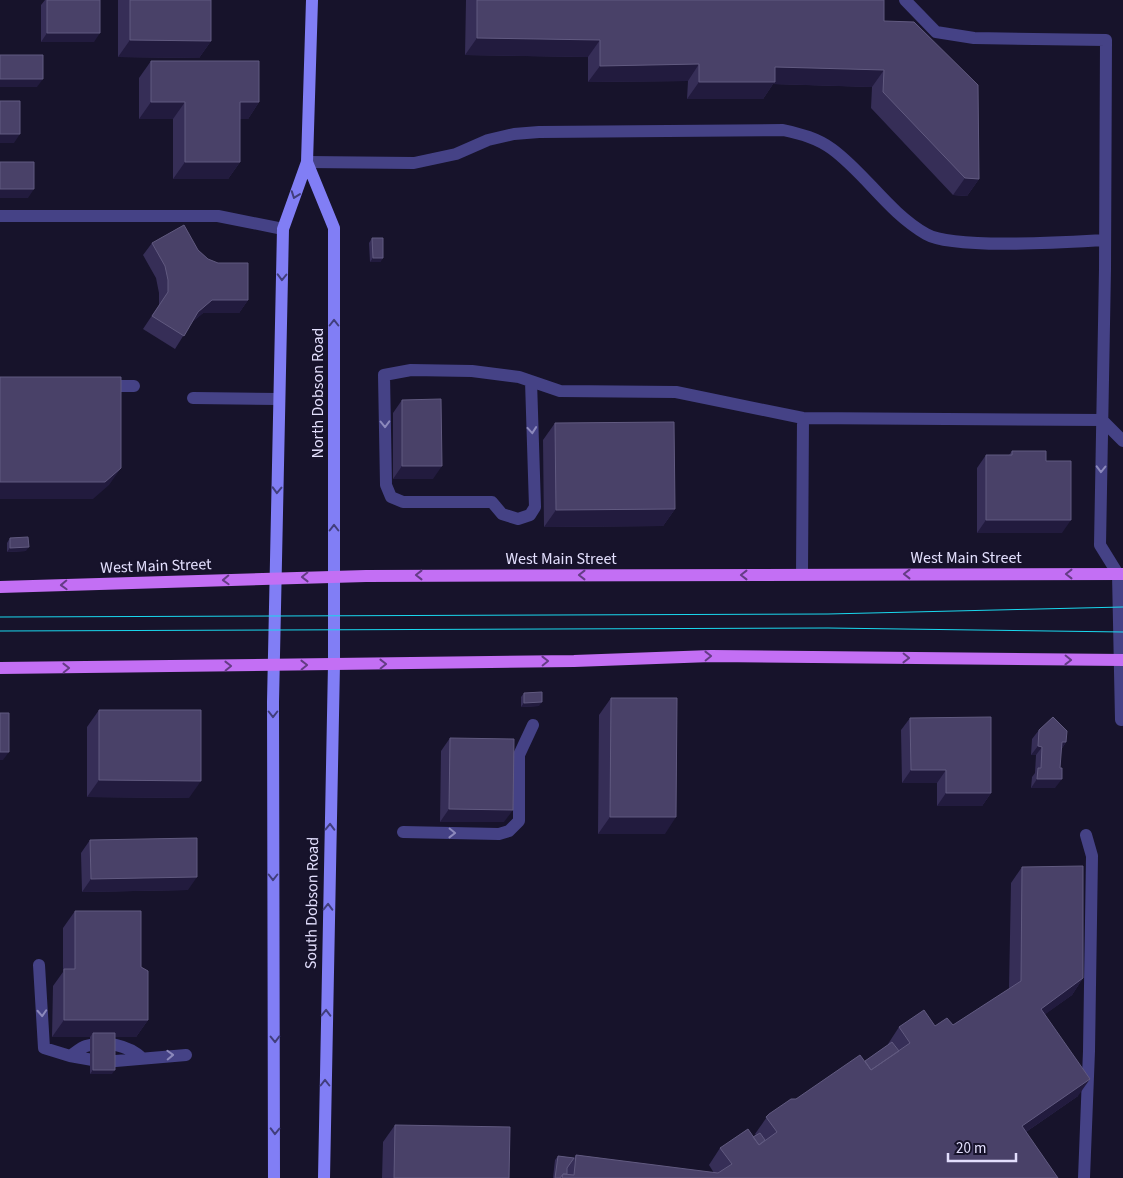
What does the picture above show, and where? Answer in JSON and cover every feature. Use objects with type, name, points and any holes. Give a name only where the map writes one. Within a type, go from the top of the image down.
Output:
[{"type":"main road","name":"North Dobson Road","points":[[274,665],[283,229],[307,162],[312,0]]},
{"type":"main road","name":"North Dobson Road","points":[[307,162],[334,228],[334,629]]},
{"type":"main road","name":"West Main Street","points":[[0,587],[334,577],[1121,571]]},
{"type":"main road","name":"South Dobson Road","points":[[324,1178],[334,629]]},
{"type":"main road","points":[[0,668],[574,661],[711,656],[1122,660]]},
{"type":"main road","points":[[274,665],[274,1178]]},
{"type":"lane","points":[[905,0],[936,32],[974,38],[1106,40],[1100,545],[1121,571],[1121,720]]},
{"type":"lane","points":[[307,162],[414,163],[456,154],[488,140],[514,134],[539,132],[783,130],[814,138],[833,150],[900,216],[928,235],[966,242],[1104,240]]},
{"type":"lane","points":[[0,216],[218,216],[283,229]]},
{"type":"lane","points":[[531,381],[535,507],[530,515],[518,519],[502,514],[492,502],[412,502],[391,497],[386,485],[384,375],[412,370],[472,371],[519,376],[560,391],[676,392],[803,418],[1102,420],[1123,441]]},
{"type":"lane","points":[[86,386],[134,386]]},
{"type":"lane","points":[[192,398],[279,399]]},
{"type":"lane","points":[[802,574],[803,418]]},
{"type":"lane","points":[[403,832],[499,834],[515,826],[519,821],[519,755],[533,725]]},
{"type":"lane","points":[[1084,1178],[1089,1050],[1092,865],[1092,856],[1086,835]]},
{"type":"lane","points":[[39,965],[44,1048],[70,1056],[104,1062],[186,1055]]},
{"type":"lane","points":[[70,1056],[85,1046],[104,1044],[132,1049],[142,1058]]},
{"type":"building","points":[[47,0],[100,0],[100,33],[47,33]]},
{"type":"building","points":[[130,0],[211,0],[211,41],[130,40]]},
{"type":"building","points":[[477,0],[884,0],[884,21],[914,22],[978,85],[979,179],[965,178],[883,92],[884,70],[775,67],[775,82],[699,82],[699,64],[600,66],[600,40],[477,38]]},
{"type":"building","points":[[0,55],[43,55],[43,79],[0,79]]},
{"type":"building","points":[[151,61],[259,61],[259,102],[240,102],[240,162],[185,162],[185,102],[151,102]]},
{"type":"building","points":[[0,101],[20,101],[20,134],[0,134]]},
{"type":"building","points":[[0,162],[34,162],[34,189],[0,189]]},
{"type":"building","points":[[184,225],[198,250],[208,259],[218,263],[248,263],[248,300],[212,300],[198,312],[184,336],[152,316],[168,292],[168,280],[165,266],[152,243]]},
{"type":"building","points":[[372,238],[383,238],[383,258],[373,258]]},
{"type":"building","points":[[0,377],[121,377],[121,468],[105,482],[0,482]]},
{"type":"building","points":[[441,399],[442,466],[402,466],[402,400]]},
{"type":"building","points":[[674,422],[675,509],[556,510],[555,423]]},
{"type":"building","points":[[1012,451],[1046,451],[1046,461],[1071,461],[1071,520],[986,520],[986,455],[1012,455]]},
{"type":"building","points":[[28,537],[29,547],[10,548],[10,538]]},
{"type":"building","points":[[542,692],[542,702],[524,703],[524,693]]},
{"type":"building","points":[[611,698],[677,698],[676,817],[610,817]]},
{"type":"building","points":[[99,710],[201,710],[201,781],[99,780]]},
{"type":"building","points":[[0,713],[9,713],[9,752],[0,752]]},
{"type":"building","points":[[991,717],[991,793],[946,793],[946,770],[911,770],[910,718]]},
{"type":"building","points":[[1053,717],[1067,731],[1066,742],[1062,742],[1060,768],[1062,768],[1062,779],[1037,779],[1038,768],[1041,768],[1042,747],[1038,746],[1039,730]]},
{"type":"building","points":[[450,738],[514,739],[513,810],[449,809]]},
{"type":"building","points":[[197,838],[197,877],[91,879],[90,840]]},
{"type":"building","points":[[1083,866],[1083,978],[1041,1009],[1090,1079],[1022,1126],[1058,1178],[562,1178],[563,1174],[574,1175],[576,1155],[718,1173],[732,1164],[720,1148],[748,1129],[759,1145],[777,1132],[766,1117],[769,1114],[791,1099],[796,1099],[860,1055],[871,1070],[910,1043],[899,1027],[924,1010],[935,1026],[947,1018],[953,1025],[1021,981],[1022,867]]},
{"type":"building","points":[[75,911],[141,911],[141,967],[148,971],[148,1020],[64,1020],[64,969],[75,969]]},
{"type":"building","points":[[93,1033],[115,1033],[115,1070],[93,1070]]},
{"type":"building","points":[[892,1042],[899,1051],[871,1070],[865,1061]]},
{"type":"building","points":[[395,1125],[510,1127],[509,1178],[394,1178]]},
{"type":"building","points":[[760,1133],[765,1140],[759,1145],[753,1137]]},
{"type":"building","points":[[558,1156],[574,1158],[567,1168],[567,1174],[563,1174],[560,1178],[555,1178]]},
{"type":"tram line","points":[[0,617],[828,614],[1123,607]]},
{"type":"tram line","points":[[0,631],[828,628],[1123,632]]}]
